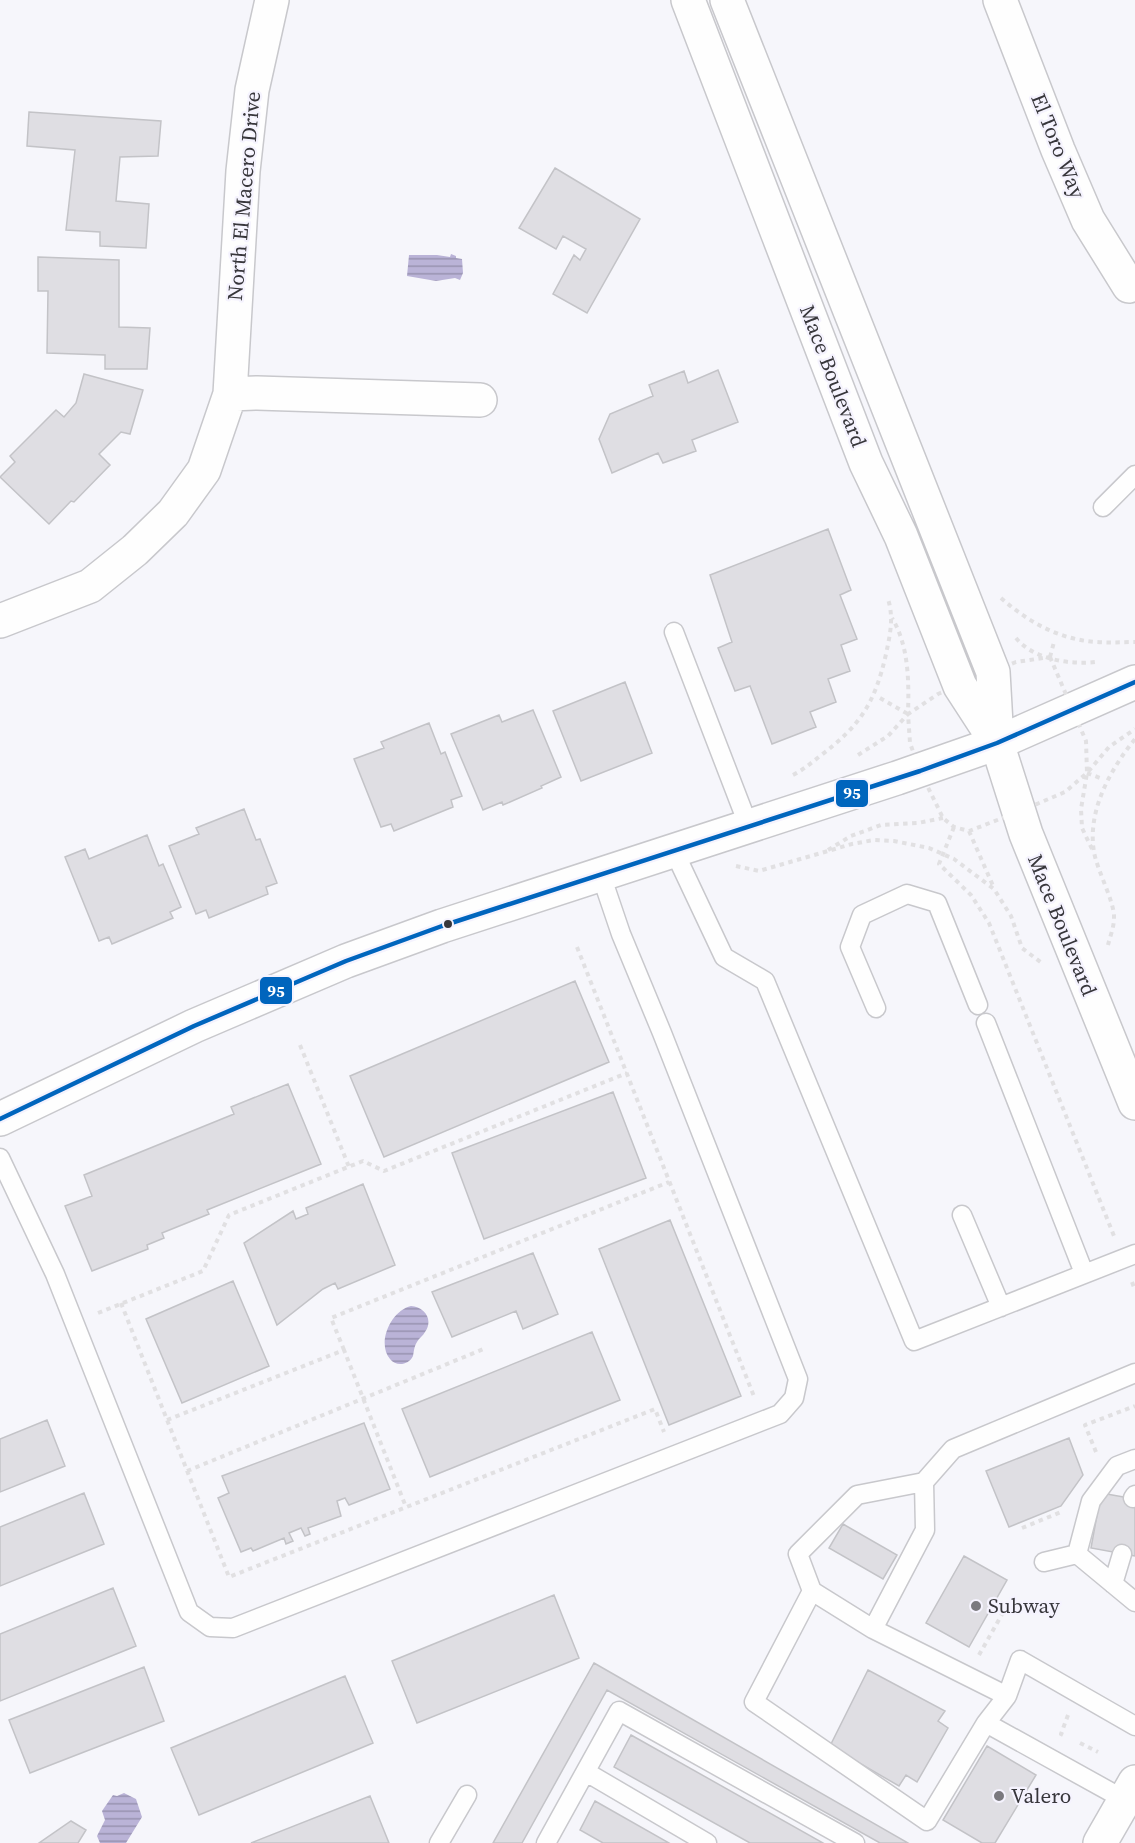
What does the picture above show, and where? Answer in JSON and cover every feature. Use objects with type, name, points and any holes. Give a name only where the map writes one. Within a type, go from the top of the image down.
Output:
[{"type":"street","name":"North El Macero Drive","points":[[0,621],[90,586],[135,550],[173,513],[204,470],[230,394],[243,171],[252,90],[272,0]]},
{"type":"street","name":"Mace Boulevard","points":[[688,0],[866,463],[901,536],[960,686],[997,743]]},
{"type":"street","name":"Mace Boulevard","points":[[727,0],[993,672],[997,743],[1026,834],[1135,1103]]},
{"type":"street","name":"El Toro Way","points":[[1000,0],[1058,150],[1088,220],[1129,286]]},
{"type":"street","points":[[230,394],[480,400]]},
{"type":"street","points":[[0,1119],[194,1026],[345,961],[442,926],[920,771],[997,743],[1135,682]]},
{"type":"street","points":[[1100,1843],[1130,1791]]},
{"type":"lane","points":[[1103,507],[1135,475]]},
{"type":"lane","points":[[674,632],[749,827]]},
{"type":"lane","points":[[674,851],[724,957],[765,981],[914,1341],[1129,1256]]},
{"type":"lane","points":[[0,1158],[75,1322],[189,1612],[210,1627],[233,1628],[780,1414],[795,1398],[798,1379],[621,934],[601,875]]},
{"type":"lane","points":[[876,1008],[850,947],[862,915],[907,894],[937,903],[978,1005]]},
{"type":"lane","points":[[986,1023],[1084,1273]]},
{"type":"lane","points":[[962,1215],[1001,1307]]},
{"type":"lane","points":[[1007,1696],[873,1629],[812,1591],[798,1554],[857,1495],[924,1482],[953,1449],[1135,1373]]},
{"type":"lane","points":[[1077,1554],[1091,1501],[1117,1466],[1135,1459]]},
{"type":"lane","points":[[873,1629],[925,1530],[924,1482]]},
{"type":"lane","points":[[1044,1562],[1077,1554]]},
{"type":"lane","points":[[1077,1554],[1135,1602]]},
{"type":"lane","points":[[1113,1584],[1122,1554]]},
{"type":"lane","points":[[812,1591],[754,1702],[927,1821],[986,1723],[1007,1696],[1020,1660],[1135,1726]]},
{"type":"lane","points":[[550,1842],[619,1712],[855,1843]]},
{"type":"lane","points":[[986,1723],[1130,1791]]},
{"type":"lane","points":[[586,1772],[707,1843]]},
{"type":"lane","points":[[439,1843],[467,1795]]},
{"type":"path","points":[[995,593],[1046,630],[1096,642],[1135,642]]},
{"type":"path","points":[[788,778],[842,740],[868,709],[880,680],[892,618],[901,632],[909,682],[910,743]]},
{"type":"path","points":[[1054,642],[1050,657],[1063,684]]},
{"type":"path","points":[[1016,662],[1050,657],[1078,664],[1105,661]]},
{"type":"path","points":[[853,758],[888,736],[908,714],[938,694]]},
{"type":"path","points":[[880,698],[908,714]]},
{"type":"path","points":[[1065,792],[1087,773],[1109,747],[1135,729]]},
{"type":"path","points":[[1094,852],[1093,832],[1099,802],[1117,761],[1135,739]]},
{"type":"path","points":[[1086,741],[1087,773],[1081,809],[1082,828],[1094,852],[1114,917],[1107,950]]},
{"type":"path","points":[[798,773],[817,768]]},
{"type":"path","points":[[1087,773],[1100,778]]},
{"type":"path","points":[[937,808],[943,818],[954,827],[969,831],[994,889]]},
{"type":"path","points":[[825,852],[851,836],[881,825],[918,823],[943,818]]},
{"type":"path","points":[[954,827],[939,864],[971,895],[989,923],[1129,1256],[1135,1290]]},
{"type":"path","points":[[577,947],[757,1403]]},
{"type":"path","points":[[300,1045],[349,1167]]},
{"type":"path","points":[[75,1322],[203,1271],[229,1215],[363,1161],[384,1171],[627,1073]]},
{"type":"path","points":[[406,1508],[332,1318],[669,1182]]},
{"type":"path","points":[[121,1304],[229,1577],[655,1409],[667,1439]]},
{"type":"path","points":[[187,1471],[486,1348]]},
{"type":"path","points":[[167,1420],[344,1350]]},
{"type":"shaded area","points":[[451,254],[462,259],[463,273],[460,280],[455,278],[436,281],[407,276],[409,255],[450,257]]},
{"type":"shaded area","points":[[411,1306],[424,1311],[428,1318],[428,1327],[416,1344],[411,1359],[399,1364],[393,1362],[386,1352],[385,1336],[392,1320]]},
{"type":"shaded area","points":[[124,1793],[136,1799],[142,1817],[126,1843],[100,1843],[97,1836],[105,1820],[102,1811],[113,1795]]},
{"type":"building","points":[[29,112],[161,121],[158,156],[120,157],[116,201],[149,204],[146,248],[100,246],[100,232],[66,230],[75,150],[27,146]]},
{"type":"building","points":[[555,168],[640,219],[587,313],[553,294],[574,255],[580,260],[586,249],[563,236],[556,249],[519,228]]},
{"type":"building","points":[[38,257],[119,260],[119,327],[150,328],[147,369],[105,369],[105,355],[47,353],[48,291],[38,291]]},
{"type":"building","points":[[718,370],[738,422],[692,440],[696,451],[663,463],[658,453],[612,473],[599,439],[610,414],[653,396],[649,385],[684,371],[688,383]]},
{"type":"building","points":[[84,374],[143,390],[130,434],[121,432],[99,454],[110,465],[49,524],[0,477],[15,462],[10,456],[56,410],[64,417],[76,403]]},
{"type":"building","points":[[828,529],[851,590],[840,595],[857,639],[841,645],[850,671],[828,679],[836,702],[810,712],[816,727],[772,744],[750,686],[735,691],[718,648],[732,642],[710,575]]},
{"type":"building","points":[[625,682],[652,753],[581,781],[553,711]]},
{"type":"building","points":[[533,710],[561,777],[503,805],[502,802],[483,810],[451,734],[499,715],[502,722]]},
{"type":"building","points":[[429,723],[441,754],[445,752],[462,796],[451,800],[453,807],[394,831],[391,824],[381,827],[354,759],[384,748],[381,742]]},
{"type":"building","points":[[244,809],[256,840],[260,839],[277,883],[266,887],[268,894],[209,918],[206,910],[196,914],[169,846],[199,834],[196,828]]},
{"type":"building","points":[[147,835],[159,866],[163,864],[181,907],[170,912],[173,918],[112,944],[109,937],[99,941],[65,857],[85,849],[89,859]]},
{"type":"building","points":[[575,981],[609,1062],[384,1157],[350,1076]]},
{"type":"building","points":[[288,1084],[321,1164],[207,1210],[209,1214],[162,1233],[164,1238],[147,1245],[148,1249],[92,1271],[65,1206],[92,1196],[84,1175],[234,1114],[231,1107]]},
{"type":"building","points":[[613,1092],[646,1178],[484,1239],[452,1153]]},
{"type":"building","points":[[363,1184],[395,1265],[338,1289],[335,1283],[323,1289],[277,1325],[244,1243],[293,1211],[296,1219],[308,1214],[306,1208]]},
{"type":"building","points":[[670,1220],[741,1396],[669,1425],[599,1249]]},
{"type":"building","points":[[533,1253],[558,1314],[523,1329],[516,1311],[452,1337],[432,1292]]},
{"type":"building","points":[[233,1281],[269,1366],[182,1403],[146,1319]]},
{"type":"building","points":[[592,1332],[620,1400],[430,1477],[402,1409]]},
{"type":"building","points":[[47,1420],[65,1466],[0,1492],[0,1439]]},
{"type":"building","points":[[364,1423],[390,1489],[349,1505],[345,1498],[337,1501],[341,1516],[308,1528],[310,1534],[305,1536],[301,1528],[289,1533],[293,1541],[286,1544],[284,1538],[253,1551],[251,1548],[241,1552],[218,1498],[229,1493],[222,1476]]},
{"type":"building","points":[[1069,1438],[1083,1475],[1061,1506],[1009,1527],[986,1471]]},
{"type":"building","points":[[84,1493],[104,1544],[0,1586],[0,1527]]},
{"type":"building","points":[[1101,1493],[1135,1499],[1135,1556],[1091,1548]]},
{"type":"building","points":[[843,1524],[897,1555],[883,1579],[829,1548]]},
{"type":"building","points":[[964,1556],[1007,1580],[969,1647],[926,1623]]},
{"type":"building","points":[[113,1588],[136,1646],[0,1701],[0,1634]]},
{"type":"building","points":[[554,1595],[579,1658],[417,1723],[392,1661]]},
{"type":"building","points":[[594,1663],[908,1843],[880,1843],[607,1690],[522,1843],[493,1843]]},
{"type":"building","points":[[144,1667],[164,1721],[30,1773],[9,1720]]},
{"type":"building","points":[[868,1670],[945,1711],[938,1721],[948,1728],[917,1782],[906,1775],[899,1786],[830,1746]]},
{"type":"building","points":[[345,1676],[373,1743],[199,1815],[171,1748]]},
{"type":"building","points":[[631,1735],[823,1843],[750,1843],[614,1767]]},
{"type":"building","points":[[987,1746],[1036,1775],[995,1843],[982,1843],[943,1820]]},
{"type":"building","points":[[370,1796],[389,1843],[251,1843]]},
{"type":"building","points":[[595,1801],[669,1843],[603,1843],[580,1830]]},
{"type":"building","points":[[71,1821],[86,1830],[78,1843],[39,1843]]},
{"type":"transit line","name":"95","points":[[0,1119],[194,1026],[346,961],[442,926],[920,771],[997,743],[1135,682]]},
{"type":"place","name":"Subway","points":[[976,1606]]},
{"type":"place","name":"Valero","points":[[999,1796]]}]
